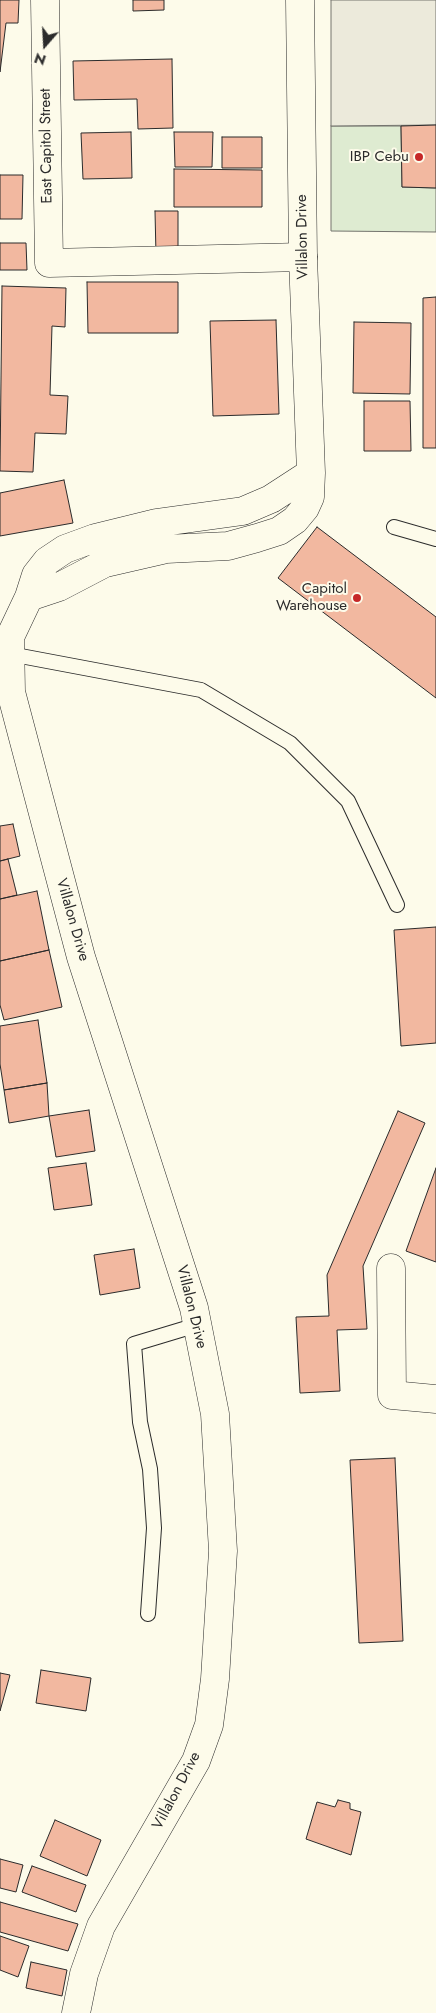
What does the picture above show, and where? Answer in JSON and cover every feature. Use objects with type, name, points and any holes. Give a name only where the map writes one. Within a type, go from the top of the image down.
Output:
[{"type":"street","name":"East Capitol Street","points":[[44,0],[50,263],[303,258]]},
{"type":"street","name":"Villalon Drive","points":[[76,2013],[84,1974],[101,1926],[196,1761],[209,1725],[215,1679],[223,1551],[215,1414],[194,1308],[82,957],[6,699],[10,638],[29,597],[36,575],[47,561],[65,550],[95,538],[156,523],[243,511],[271,499],[310,473],[303,258],[300,0]]},
{"type":"street","points":[[392,1268],[392,1395],[436,1399]]},
{"type":"lane","points":[[394,527],[436,539]]},
{"type":"lane","points":[[10,654],[202,690],[290,744],[348,802],[397,906]]},
{"type":"lane","points":[[148,1614],[154,1528],[150,1469],[140,1422],[134,1344],[197,1325]]},
{"type":"green space","points":[[331,126],[401,126],[402,187],[436,188],[436,232],[331,231]]},
{"type":"shaded area","points":[[331,0],[436,0],[436,125],[331,126]]},
{"type":"building","points":[[0,0],[19,0],[18,23],[6,23],[0,72]]},
{"type":"building","points":[[133,0],[164,0],[164,10],[133,11]]},
{"type":"building","points":[[172,59],[173,128],[138,129],[137,99],[74,100],[73,61]]},
{"type":"building","name":"IBP Cebu","points":[[436,125],[436,188],[402,187],[401,126]]},
{"type":"building","points":[[131,132],[132,178],[83,179],[81,133]]},
{"type":"building","points":[[174,132],[213,132],[212,167],[175,167]]},
{"type":"building","points":[[222,137],[262,137],[262,168],[222,168]]},
{"type":"building","points":[[174,169],[262,170],[262,207],[174,207]]},
{"type":"building","points":[[0,175],[23,175],[22,219],[0,219]]},
{"type":"building","points":[[155,211],[178,211],[178,254],[156,255]]},
{"type":"building","points":[[0,243],[26,243],[27,270],[0,270]]},
{"type":"building","points":[[87,282],[178,282],[178,333],[88,333]]},
{"type":"building","points":[[2,286],[66,288],[65,327],[52,326],[50,395],[68,396],[66,434],[35,433],[33,472],[0,471]]},
{"type":"building","points":[[436,297],[436,448],[423,448],[423,298]]},
{"type":"building","points":[[276,320],[279,414],[213,416],[210,321]]},
{"type":"building","points":[[354,322],[411,323],[410,394],[353,393]]},
{"type":"building","points":[[364,401],[410,401],[411,451],[364,451]]},
{"type":"building","points":[[64,480],[73,523],[0,536],[0,493]]},
{"type":"building","name":"Capitol Warehouse","points":[[317,527],[436,617],[436,698],[278,578]]},
{"type":"building","points":[[13,824],[20,856],[0,861],[0,826]]},
{"type":"building","points":[[8,859],[17,895],[0,899],[0,861]]},
{"type":"building","points":[[37,891],[49,950],[0,961],[0,899]]},
{"type":"building","points":[[436,927],[436,1043],[401,1046],[394,930]]},
{"type":"building","points":[[49,950],[62,1007],[4,1020],[0,1005],[0,961]]},
{"type":"building","points":[[38,1020],[47,1083],[4,1090],[0,1064],[0,1026]]},
{"type":"building","points":[[47,1083],[49,1116],[9,1123],[4,1090]]},
{"type":"building","points":[[89,1110],[95,1151],[56,1157],[49,1116]]},
{"type":"building","points":[[398,1111],[425,1123],[363,1266],[367,1329],[337,1330],[340,1391],[300,1393],[296,1317],[329,1316],[327,1275]]},
{"type":"building","points":[[86,1163],[92,1205],[54,1210],[48,1168]]},
{"type":"building","points":[[436,1168],[436,1262],[406,1251]]},
{"type":"building","points":[[134,1249],[140,1288],[100,1295],[94,1255]]},
{"type":"building","points":[[395,1458],[403,1641],[359,1643],[350,1460]]},
{"type":"building","points":[[41,1670],[91,1678],[86,1711],[36,1703]]},
{"type":"building","points":[[0,1673],[10,1675],[0,1711]]},
{"type":"building","points":[[338,1800],[350,1803],[350,1809],[361,1812],[351,1855],[306,1839],[317,1802],[335,1807]]},
{"type":"building","points":[[55,1820],[101,1840],[87,1876],[40,1856]]},
{"type":"building","points":[[0,1859],[23,1865],[16,1892],[0,1888]]},
{"type":"building","points":[[32,1866],[86,1885],[76,1912],[22,1892]]},
{"type":"building","points":[[0,1902],[78,1924],[68,1951],[0,1932]]},
{"type":"building","points":[[0,1936],[29,1946],[18,1977],[0,1970]]},
{"type":"building","points":[[31,1962],[67,1970],[62,1996],[26,1988]]},
{"type":"place","name":"IBP Cebu","points":[[419,157]]},
{"type":"place","name":"Capitol Warehouse","points":[[357,598]]}]
